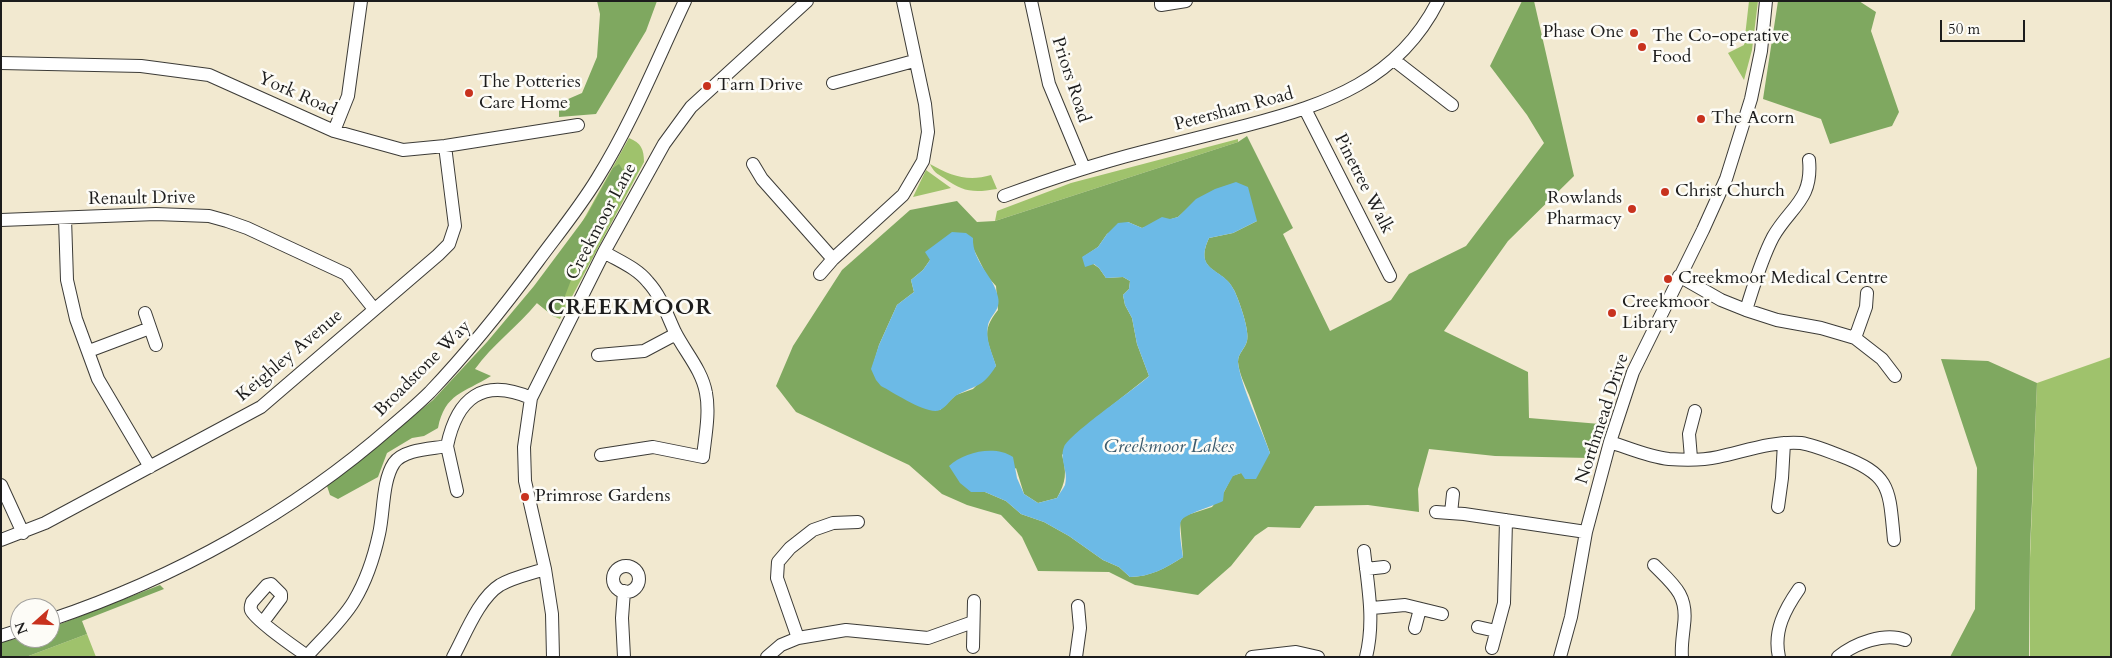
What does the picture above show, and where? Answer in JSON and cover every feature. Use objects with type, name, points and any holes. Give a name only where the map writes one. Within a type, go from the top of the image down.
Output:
[{"type":"street","points":[[334,131],[348,96],[361,1]]},
{"type":"street","name":"Broadstone Way","points":[[60,617],[98,604],[148,582],[197,558],[265,520],[338,470],[428,394],[490,326],[596,180],[616,146],[685,1]]},
{"type":"street","name":"Creekmoor Lane","points":[[553,657],[552,614],[545,570],[525,481],[524,447],[531,398],[604,252],[664,144],[682,119],[701,98],[807,1]]},
{"type":"street","points":[[820,274],[833,259],[903,195],[923,161],[928,132],[925,104],[914,61],[903,1]]},
{"type":"street","name":"Priors Road","points":[[1031,1],[1049,84],[1084,168]]},
{"type":"street","points":[[1161,1],[1162,5],[1186,1]]},
{"type":"street","name":"Petersham Road","points":[[1004,196],[1084,168],[1305,109],[1338,97],[1394,60],[1414,37],[1438,1]]},
{"type":"street","name":"Northmead Drive","points":[[1560,657],[1571,617],[1586,532],[1610,442],[1633,372],[1703,230],[1728,170],[1751,98],[1761,52],[1766,1]]},
{"type":"street","points":[[1394,60],[1452,105]]},
{"type":"street","points":[[833,83],[914,61]]},
{"type":"street","name":"York Road","points":[[1,63],[141,66],[209,75],[334,131],[402,150],[445,146],[578,125]]},
{"type":"street","name":"Pinetree Walk","points":[[1305,109],[1390,276]]},
{"type":"street","name":"Keighley Avenue","points":[[1,540],[45,523],[261,407],[449,244],[455,226],[445,146]]},
{"type":"street","points":[[1746,310],[1759,270],[1774,237],[1782,224],[1802,201],[1811,175],[1809,160]]},
{"type":"street","points":[[753,164],[762,179],[833,259]]},
{"type":"street","name":"Renault Drive","points":[[1,220],[171,214],[208,216],[247,228],[346,274],[374,309]]},
{"type":"street","points":[[65,218],[67,280],[76,319],[98,379],[150,467]]},
{"type":"street","points":[[601,455],[653,447],[709,459],[706,392],[695,364],[676,334],[666,310],[649,282],[638,272],[604,252]]},
{"type":"street","points":[[1679,276],[1721,300],[1746,310],[1777,320],[1821,328],[1855,338],[1882,359],[1895,376]]},
{"type":"street","points":[[1855,338],[1866,307],[1867,293]]},
{"type":"street","points":[[145,313],[156,345]]},
{"type":"street","points":[[89,351],[150,328]]},
{"type":"street","points":[[598,355],[644,351],[676,334]]},
{"type":"street","points":[[457,491],[447,446],[452,426],[459,412],[476,394],[493,389],[516,391],[531,398]]},
{"type":"street","points":[[1691,458],[1690,434],[1695,411]]},
{"type":"street","points":[[1610,442],[1668,459],[1717,457],[1752,447],[1784,443],[1802,443],[1826,450],[1864,464],[1880,477],[1889,496],[1894,540]]},
{"type":"street","points":[[1778,507],[1784,443]]},
{"type":"street","points":[[263,622],[307,657],[353,603],[363,585],[380,533],[383,503],[389,474],[394,463],[402,455],[447,446]]},
{"type":"street","points":[[1,484],[23,533]]},
{"type":"street","points":[[1451,513],[1453,494]]},
{"type":"street","points":[[1436,512],[1586,532]]},
{"type":"street","points":[[1492,648],[1504,603],[1506,520]]},
{"type":"street","points":[[798,638],[777,578],[778,562],[790,548],[813,530],[833,524],[858,522]]},
{"type":"street","points":[[1364,551],[1372,608],[1370,642],[1366,657]]},
{"type":"street","points":[[1366,569],[1384,566]]},
{"type":"street","points":[[1654,566],[1679,590],[1685,608],[1681,647],[1682,657]]},
{"type":"street","points":[[453,657],[478,611],[492,590],[513,578],[545,570]]},
{"type":"street","points":[[1779,657],[1776,645],[1780,625],[1787,606],[1799,589]]},
{"type":"street","points":[[624,591],[622,618],[624,657]]},
{"type":"street","points":[[973,647],[974,601]]},
{"type":"street","points":[[1372,608],[1405,605],[1442,614]]},
{"type":"street","points":[[1076,657],[1080,628],[1078,606]]},
{"type":"street","points":[[1415,628],[1420,609]]},
{"type":"street","points":[[767,657],[781,645],[798,638],[846,630],[928,638],[973,622]]},
{"type":"street","points":[[1478,627],[1496,631]]},
{"type":"street","points":[[1843,653],[1884,638],[1895,636],[1905,640]]},
{"type":"street","points":[[1256,656],[1296,652],[1318,657]]},
{"type":"green space","points":[[597,1],[657,1],[646,31],[596,114],[559,117],[559,103],[582,93],[597,57],[600,14]]},
{"type":"green space","points":[[1522,1],[1534,1],[1574,176],[1508,241],[1444,331],[1528,372],[1529,418],[1600,424],[1590,466],[1589,458],[1495,456],[1429,449],[1418,489],[1419,512],[1368,505],[1315,506],[1300,528],[1268,527],[1255,536],[1231,566],[1198,595],[1135,585],[1109,572],[1038,571],[1022,537],[1001,515],[967,505],[942,494],[909,465],[796,412],[776,386],[793,346],[842,270],[910,210],[957,201],[977,222],[995,221],[1238,142],[1247,136],[1293,228],[1283,234],[1330,331],[1391,300],[1409,274],[1466,246],[1544,143],[1527,115],[1490,66]],"holes":[[[1187,209],[1257,221],[1233,233],[1209,238],[1205,249],[1205,258],[1207,264],[1229,283],[1241,308],[1248,336],[1238,362],[1242,379],[1270,453],[1241,473],[1232,476],[1224,492],[1212,507],[1184,516],[1180,522],[1183,557],[1157,571],[1137,577],[1130,577],[1119,567],[1103,560],[1069,536],[1044,522],[1021,514],[1006,501],[985,492],[1016,468],[1024,494],[1038,503],[1057,498],[1065,477],[1062,455],[1091,422],[1149,376],[1137,344],[1132,318],[1125,305],[1123,295],[1129,289],[1130,281],[1123,277],[1106,278],[1099,268],[1083,257],[1098,247],[1107,234],[1128,222],[1142,228],[1178,217]],[[973,248],[987,276],[996,286],[998,310],[992,318],[987,331],[988,343],[996,366],[973,389],[956,395],[940,410],[872,369],[879,345],[897,305],[914,292],[911,280],[923,270],[930,260]]]},
{"type":"green space","points":[[1749,1],[1758,1],[1752,50],[1744,80],[1728,53],[1744,45]]},
{"type":"green space","points":[[1778,1],[1859,1],[1876,12],[1871,31],[1899,112],[1892,126],[1830,144],[1821,119],[1763,99]]},
{"type":"green space","points":[[629,138],[641,147],[644,162],[560,319],[553,316],[537,303]]},
{"type":"green space","points":[[1238,139],[1238,142],[995,221],[997,211],[1071,183]]},
{"type":"green space","points":[[619,164],[625,173],[615,198],[600,221],[594,248],[576,267],[560,309],[553,316],[537,303],[475,369],[491,376],[457,395],[445,408],[438,428],[424,436],[412,438],[387,453],[378,477],[338,499],[330,495],[327,486],[433,400],[487,342],[534,286],[587,215],[613,168]]},
{"type":"green space","points":[[930,164],[960,177],[975,178],[991,175],[997,189],[975,191],[963,189],[937,174]]},
{"type":"green space","points":[[926,170],[951,188],[913,197]]},
{"type":"green space","points":[[2111,357],[2111,657],[2030,657],[2030,558],[2037,383]]},
{"type":"green space","points":[[1941,359],[1988,361],[2037,383],[2030,549],[2029,657],[1950,657],[1975,609],[1977,468]]},
{"type":"green space","points":[[160,585],[164,589],[82,621],[87,634],[60,644],[60,624]]},
{"type":"green space","points":[[87,634],[96,657],[26,657],[50,648],[60,648],[60,644]]},
{"type":"green space","points":[[10,640],[10,648],[50,648],[26,657],[1,657],[1,642]]},
{"type":"water","name":"Creekmoor Lakes","points":[[1236,182],[1248,187],[1257,221],[1233,233],[1209,238],[1205,249],[1205,258],[1207,264],[1224,277],[1234,290],[1246,323],[1247,341],[1238,362],[1247,394],[1270,453],[1256,479],[1245,479],[1241,473],[1233,476],[1224,492],[1223,501],[1183,518],[1180,524],[1180,533],[1183,557],[1158,571],[1130,577],[1119,567],[1103,560],[1069,536],[1044,522],[1021,514],[1006,501],[985,492],[971,492],[960,483],[949,466],[955,461],[971,454],[989,451],[1006,453],[1013,457],[1017,478],[1024,494],[1038,503],[1057,498],[1066,480],[1063,461],[1064,447],[1078,432],[1149,376],[1137,344],[1132,318],[1125,305],[1123,295],[1129,289],[1130,281],[1123,277],[1106,278],[1094,264],[1085,267],[1082,257],[1098,247],[1118,223],[1128,222],[1142,228],[1162,217],[1170,219],[1178,217],[1196,199],[1215,189]]},
{"type":"water","points":[[952,232],[966,233],[973,238],[979,262],[996,289],[999,301],[997,309],[989,321],[987,335],[996,366],[983,382],[955,396],[942,409],[935,411],[919,407],[881,386],[871,369],[879,345],[897,305],[914,292],[911,280],[923,270],[930,260],[925,252]]},
{"type":"place","name":"Phase One","points":[[1634,33]]},
{"type":"place","name":"The Co-operative Food","points":[[1642,47]]},
{"type":"place","name":"Tarn Drive","points":[[707,86]]},
{"type":"place","name":"The Potteries Care Home","points":[[469,93]]},
{"type":"place","name":"The Acorn","points":[[1701,119]]},
{"type":"place","name":"Christ Church","points":[[1665,192]]},
{"type":"place","name":"Rowlands Pharmacy","points":[[1632,209]]},
{"type":"place","name":"Creekmoor Medical Centre","points":[[1668,279]]},
{"type":"place","name":"Creekmoor Library","points":[[1612,313]]},
{"type":"place","name":"Primrose Gardens","points":[[525,497]]},
{"type":"district","name":"CREEKMOOR","points":[[630,309]]}]
